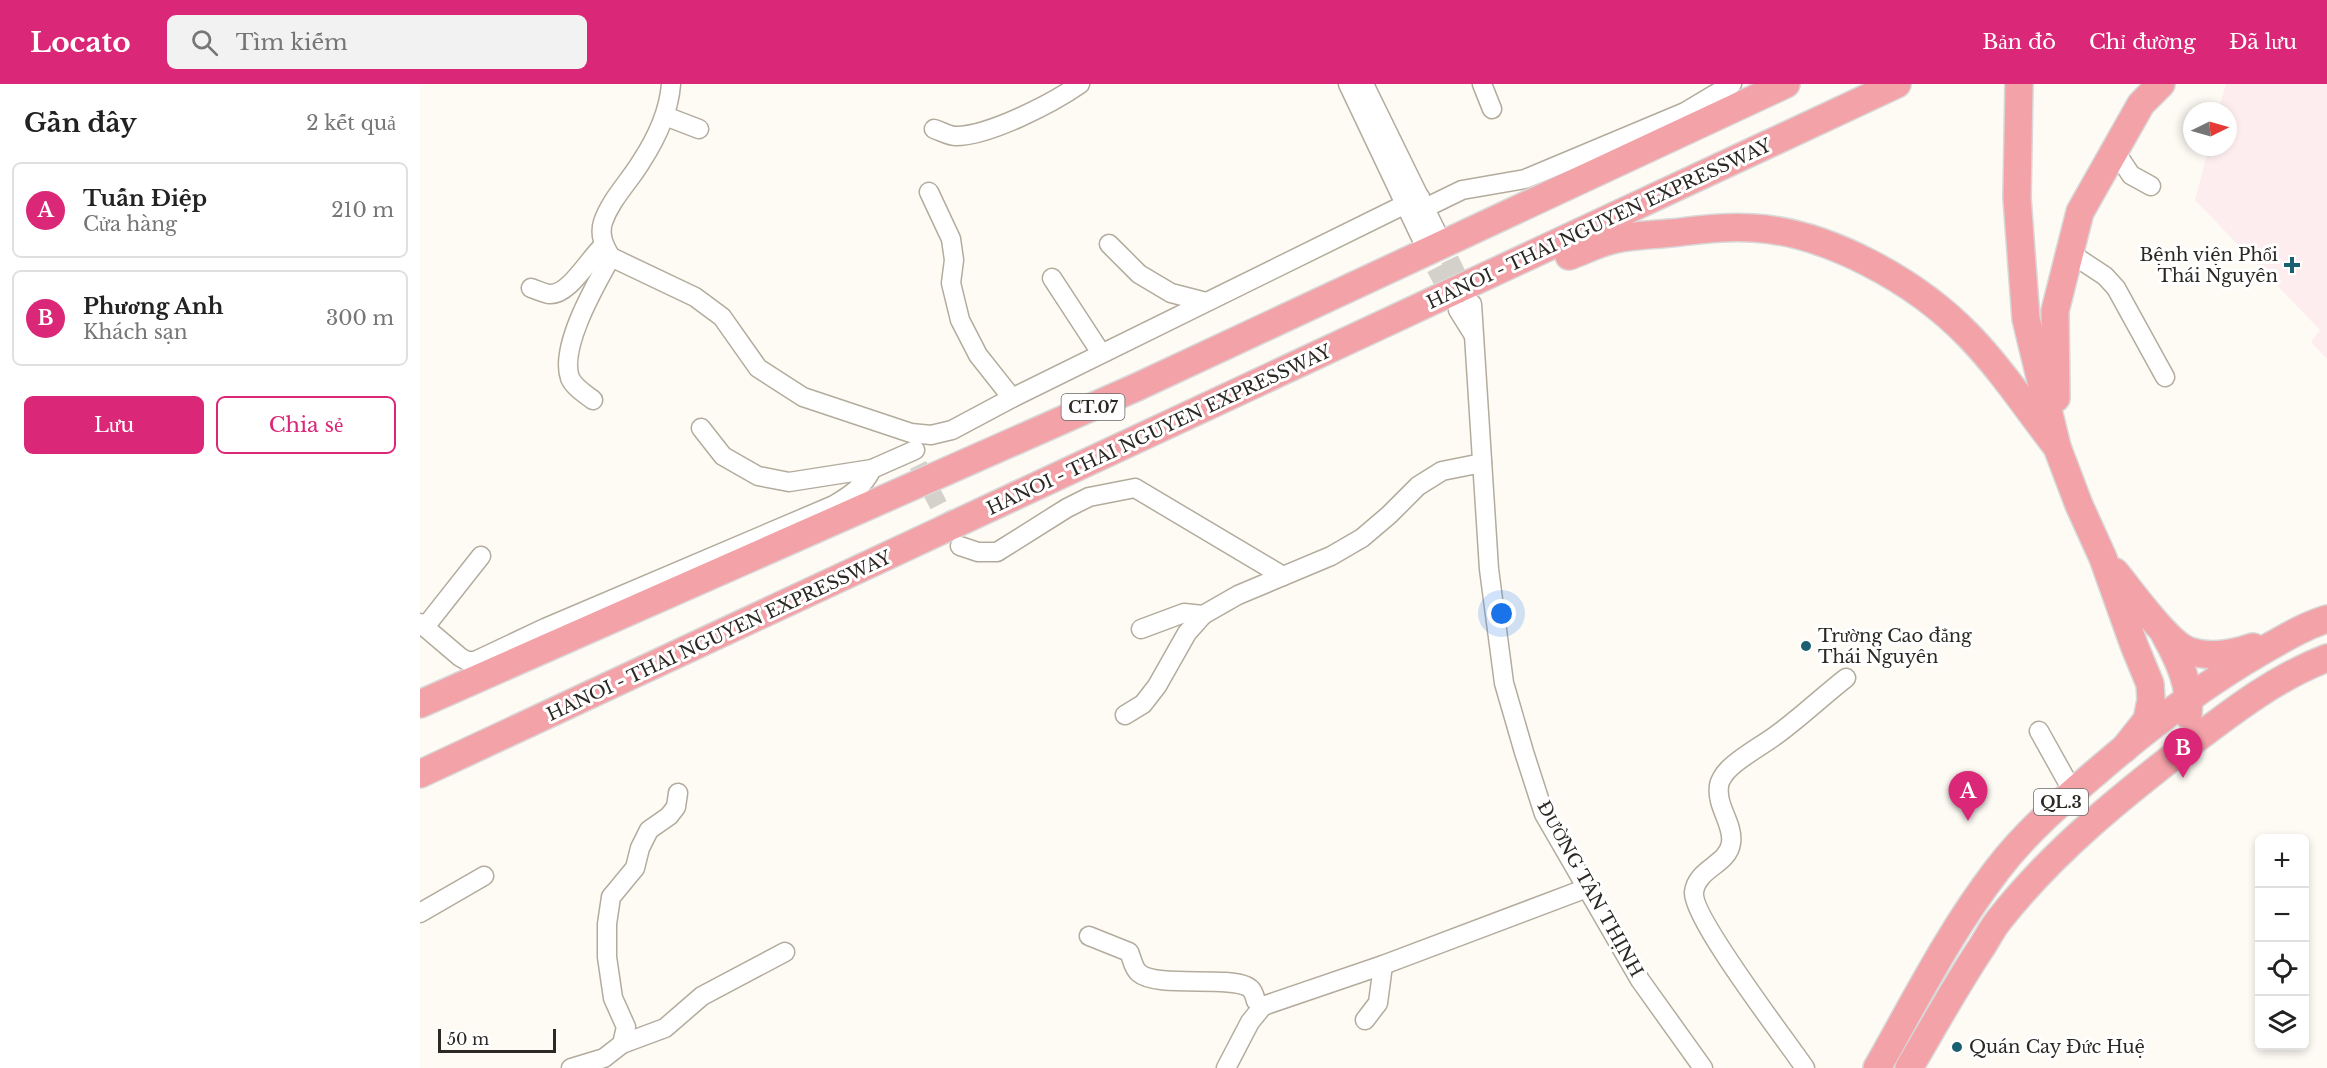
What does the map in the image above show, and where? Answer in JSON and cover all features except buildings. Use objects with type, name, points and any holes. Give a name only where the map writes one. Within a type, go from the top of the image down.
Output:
[{"type":"highway","name":"HANOI - THAI NGUYEN EXPRESSWAY","points":[[420,774],[1486,278],[1897,84]]},
{"type":"highway","points":[[2019,84],[2017,198],[2026,319],[2057,447],[2079,505],[2103,558],[2150,684],[2151,700],[2147,720],[2124,749]]},
{"type":"highway","points":[[2057,447],[2055,310],[2080,212],[2141,104],[2161,84]]},
{"type":"highway","name":"CT.07","points":[[420,704],[1137,387],[1776,88]]},
{"type":"highway","points":[[1156,430],[1355,354],[1543,266],[1616,239],[1711,228],[1752,228],[1780,231],[1860,258],[1903,282],[1938,307],[1969,336],[1996,367],[2057,447]]},
{"type":"highway","points":[[2103,558],[2160,626],[2186,650],[2204,655],[2223,654],[2291,634]]},
{"type":"highway","name":"QL.3","points":[[1877,1068],[1929,974],[1996,870],[2029,831],[2151,725],[2224,672],[2291,634],[2327,619]]},
{"type":"highway","points":[[2145,779],[2171,750],[2189,713],[2189,697],[2176,654],[2160,626]]},
{"type":"highway","points":[[2134,645],[2154,675],[2164,685],[2189,697],[2214,697],[2280,682]]},
{"type":"highway","name":"QL.3","points":[[1909,1068],[1964,975],[2003,915],[2038,875],[2109,808],[2216,723],[2280,682],[2327,658]]},
{"type":"street","points":[[671,84],[665,116],[642,161],[615,199],[603,223],[602,239],[608,251],[695,297],[722,317],[758,368],[803,397],[915,449]]},
{"type":"street","points":[[934,129],[953,136],[977,134],[1063,96],[1080,84]]},
{"type":"street","points":[[1348,84],[1416,203]]},
{"type":"street","points":[[1364,84],[1430,238]]},
{"type":"street","points":[[1482,84],[1492,109]]},
{"type":"street","points":[[701,428],[723,456],[758,476],[789,482],[872,469],[915,449],[931,435],[952,430],[1101,353],[1416,203],[1462,190],[1525,179],[1685,112],[1732,84]]},
{"type":"street","points":[[665,116],[699,129]]},
{"type":"street","points":[[2115,151],[2131,175],[2151,186]]},
{"type":"street","points":[[929,192],[951,238],[954,260],[951,283],[960,320],[978,356],[1012,398]]},
{"type":"street","points":[[1109,244],[1139,274],[1171,293],[1206,302]]},
{"type":"street","points":[[531,288],[551,294],[568,288],[592,255],[608,251]]},
{"type":"street","points":[[593,400],[571,380],[567,364],[576,332],[608,251]]},
{"type":"street","points":[[2070,253],[2105,276],[2116,288],[2165,378]]},
{"type":"street","points":[[1052,278],[1101,353]]},
{"type":"street","name":"ĐƯỜNG TÂN THỊNH","points":[[1465,307],[1474,336],[1490,569],[1504,683],[1544,814],[1640,980],[1703,1068]]},
{"type":"street","points":[[1125,716],[1143,704],[1157,686],[1187,633],[1203,615],[1238,595],[1331,556],[1362,538],[1418,486],[1442,471],[1482,463]]},
{"type":"street","points":[[481,556],[422,625],[467,661],[475,660],[834,505],[865,482],[872,469]]},
{"type":"street","points":[[960,546],[978,552],[997,552],[1067,508],[1089,497],[1135,488],[1283,576]]},
{"type":"street","points":[[1141,629],[1184,613],[1203,615]]},
{"type":"street","points":[[1805,1068],[1722,950],[1696,907],[1694,894],[1697,880],[1726,854],[1731,843],[1729,828],[1719,804],[1719,784],[1728,770],[1780,732],[1846,678]]},
{"type":"street","points":[[2039,731],[2073,792]]},
{"type":"street","points":[[622,1044],[626,1027],[613,998],[607,957],[607,924],[611,897],[635,868],[640,848],[650,830],[669,816],[676,807],[678,793]]},
{"type":"street","points":[[420,914],[484,876]]},
{"type":"street","points":[[1226,1068],[1250,1022],[1263,1006],[1383,965],[1587,888]]},
{"type":"street","points":[[1089,936],[1129,951],[1135,968],[1145,976],[1239,984],[1254,992],[1256,1001],[1263,1006]]},
{"type":"street","points":[[571,1068],[604,1058],[622,1044],[665,1028],[702,996],[785,952]]},
{"type":"street","points":[[1365,1020],[1378,1003],[1383,965]]},
{"type":"shaded area","name":"Bệnh viện Phổi Thái Nguyên","points":[[2226,84],[2327,84],[2327,359],[2311,342],[2320,330],[2195,200],[2207,156],[2237,156],[2237,102],[2221,102]]},
{"type":"tunnel","points":[[1438,235],[1468,297]]},
{"type":"tunnel","points":[[1423,244],[1453,302]]},
{"type":"tunnel","points":[[918,465],[954,535]]},
{"type":"place","name":"Bệnh viện Phổi Thái Nguyên","points":[[2292,265]]},
{"type":"place","name":"Trường Cao đẳng Thái Nguyên","points":[[1806,646]]},
{"type":"place","name":"Phương Anh","points":[[2183,778]]},
{"type":"place","name":"Tuấn Điệp","points":[[1968,821]]},
{"type":"place","name":"Quán Cay Đức Huệ","points":[[1957,1047]]}]
